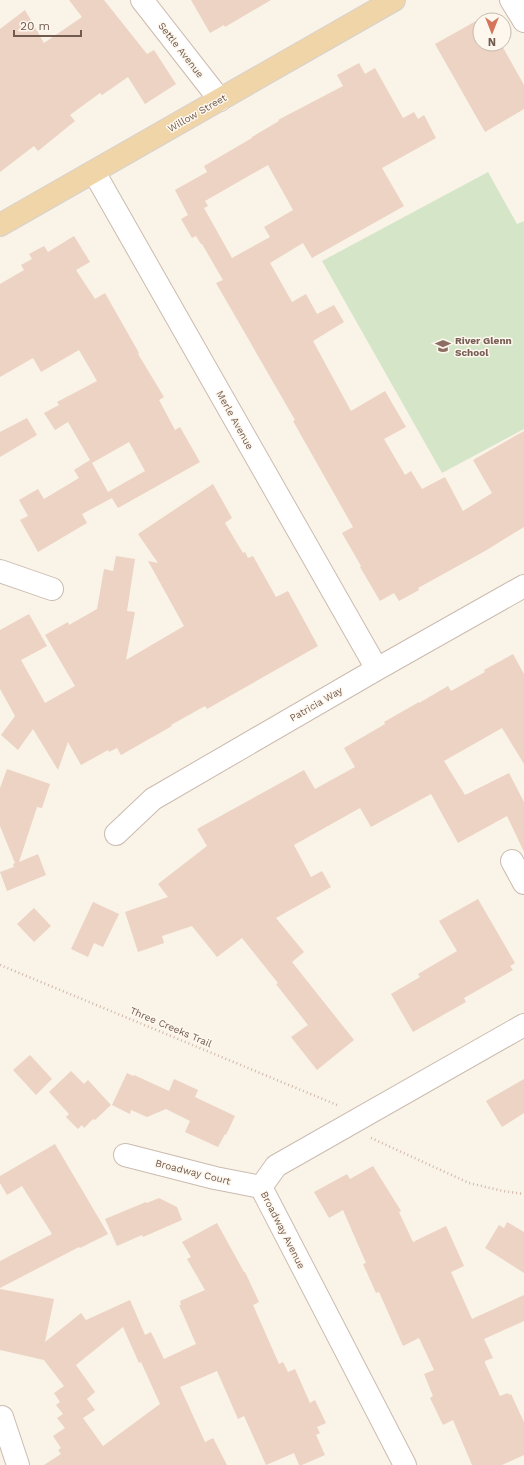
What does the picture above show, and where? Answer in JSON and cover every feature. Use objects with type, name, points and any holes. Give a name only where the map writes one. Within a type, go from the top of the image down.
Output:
[{"type":"main road","name":"Willow Street","points":[[0,225],[394,0]]},
{"type":"street","name":"Settle Avenue","points":[[142,0],[220,100]]},
{"type":"street","points":[[511,0],[524,21]]},
{"type":"street","name":"Merle Avenue","points":[[94,172],[377,669]]},
{"type":"street","points":[[0,571],[52,589]]},
{"type":"street","name":"Patricia Way","points":[[116,834],[153,799],[377,669],[524,586]]},
{"type":"street","points":[[512,861],[524,883]]},
{"type":"street","name":"Broadway Avenue","points":[[405,1465],[261,1187],[276,1166],[352,1121],[524,1025]]},
{"type":"street","name":"Broadway Court","points":[[125,1156],[215,1178],[261,1187]]},
{"type":"street","points":[[2,1417],[18,1465]]},
{"type":"path","name":"Three Creeks Trail","points":[[0,965],[336,1104]]},
{"type":"path","points":[[372,1140],[469,1183],[503,1192],[524,1194]]},
{"type":"green space","name":"River Glenn School","points":[[488,172],[517,224],[524,221],[524,429],[442,473],[322,261]]},
{"type":"building","points":[[69,0],[104,0],[147,54],[154,50],[176,84],[145,104],[128,77],[102,95],[100,93],[70,115],[75,121],[38,151],[34,146],[0,172],[0,29],[25,10],[44,43],[82,17]]},
{"type":"building","points":[[191,0],[271,0],[225,27],[224,25],[210,33]]},
{"type":"building","points":[[472,23],[472,52],[505,52],[524,85],[524,109],[485,132],[435,44]]},
{"type":"building","points":[[359,63],[365,74],[375,68],[403,118],[414,112],[418,119],[424,115],[436,138],[382,168],[404,206],[312,258],[303,243],[270,263],[292,302],[306,294],[317,314],[334,305],[344,322],[313,341],[351,411],[385,391],[406,427],[384,439],[405,475],[411,471],[422,489],[445,477],[463,511],[492,493],[473,460],[524,431],[524,527],[485,551],[418,588],[419,590],[399,601],[394,593],[380,601],[360,567],[361,566],[342,533],[353,527],[293,421],[295,420],[216,283],[223,280],[202,244],[196,236],[192,238],[181,219],[188,215],[175,190],[207,172],[204,166],[252,138],[279,121],[278,120],[343,86],[337,75]],"holes":[[[268,165],[293,210],[264,227],[270,237],[232,258],[204,208],[208,206],[205,201]]]},
{"type":"building","points":[[74,236],[90,262],[76,270],[95,299],[105,293],[139,353],[138,354],[164,397],[159,400],[175,430],[180,427],[200,462],[118,508],[112,498],[82,514],[87,523],[38,552],[20,520],[28,516],[19,500],[38,489],[44,499],[79,478],[74,470],[90,460],[68,422],[55,430],[44,413],[59,405],[57,402],[97,381],[79,350],[41,372],[33,358],[0,377],[0,284],[24,270],[21,265],[32,259],[29,254],[44,246],[48,252]],"holes":[[[129,442],[145,471],[108,492],[92,463]]]},
{"type":"building","points":[[27,418],[37,435],[0,457],[0,432]]},
{"type":"building","points":[[213,484],[232,518],[225,523],[243,553],[245,552],[248,558],[253,556],[276,597],[288,591],[318,646],[207,709],[205,706],[121,755],[117,748],[109,752],[108,750],[81,765],[68,742],[58,770],[33,729],[18,750],[1,735],[15,716],[0,689],[0,630],[29,614],[47,646],[21,660],[45,703],[75,686],[45,635],[68,622],[69,625],[97,609],[104,569],[113,571],[116,556],[135,559],[127,611],[135,612],[126,660],[184,626],[148,561],[158,563],[138,534]]},
{"type":"building","points":[[513,654],[524,674],[524,764],[502,728],[444,761],[465,795],[509,773],[524,802],[524,852],[507,816],[458,843],[431,794],[371,827],[360,808],[294,845],[311,877],[322,871],[331,887],[276,918],[304,952],[292,962],[354,1040],[317,1070],[291,1037],[308,1025],[276,984],[278,983],[242,938],[217,957],[192,926],[162,936],[164,943],[138,952],[125,912],[168,897],[158,884],[207,846],[197,829],[304,770],[315,789],[355,767],[344,748],[385,724],[384,722],[419,702],[448,686],[451,691]]},
{"type":"building","points":[[7,769],[50,784],[42,808],[37,807],[19,862],[38,854],[46,875],[7,891],[0,872],[14,867],[13,864],[15,863],[0,826],[0,788]]},
{"type":"building","points":[[478,899],[515,963],[510,966],[513,970],[464,998],[466,1002],[413,1032],[391,994],[420,977],[418,974],[457,951],[439,921]]},
{"type":"building","points":[[93,902],[119,914],[103,947],[94,943],[88,957],[71,949]]},
{"type":"building","points":[[34,908],[51,926],[34,942],[17,924]]},
{"type":"building","points":[[30,1055],[52,1079],[36,1095],[13,1070]]},
{"type":"building","points":[[71,1071],[84,1084],[88,1080],[111,1105],[84,1128],[82,1125],[78,1129],[66,1117],[69,1114],[49,1092]]},
{"type":"building","points":[[127,1073],[169,1091],[174,1079],[198,1090],[195,1097],[235,1116],[226,1135],[225,1134],[218,1147],[185,1132],[190,1121],[166,1109],[147,1117],[131,1110],[130,1114],[112,1105]]},
{"type":"building","points":[[524,1079],[524,1113],[502,1127],[486,1101]]},
{"type":"building","points":[[55,1144],[108,1234],[80,1248],[79,1247],[0,1288],[0,1261],[52,1234],[22,1186],[7,1195],[0,1183],[0,1176]]},
{"type":"building","points":[[373,1166],[401,1211],[399,1212],[413,1242],[446,1226],[464,1266],[451,1272],[472,1319],[524,1295],[524,1321],[484,1339],[493,1358],[485,1361],[485,1363],[500,1396],[508,1393],[509,1395],[511,1394],[524,1422],[524,1455],[502,1465],[472,1465],[453,1420],[443,1425],[430,1398],[433,1396],[424,1374],[434,1370],[419,1338],[403,1346],[379,1292],[376,1293],[363,1264],[366,1263],[343,1210],[329,1218],[314,1192],[347,1174],[350,1179]]},
{"type":"building","points":[[159,1198],[177,1207],[182,1220],[143,1237],[142,1235],[117,1246],[105,1219]]},
{"type":"building","points":[[507,1222],[524,1232],[524,1273],[485,1248],[499,1225],[504,1228]]},
{"type":"building","points":[[217,1223],[245,1272],[259,1302],[253,1305],[279,1364],[283,1362],[288,1372],[295,1369],[310,1403],[315,1400],[326,1423],[317,1427],[320,1433],[316,1435],[325,1455],[299,1465],[294,1453],[266,1465],[244,1416],[238,1419],[217,1371],[180,1387],[205,1442],[213,1438],[227,1465],[44,1465],[61,1454],[58,1450],[61,1448],[53,1436],[65,1428],[57,1418],[63,1414],[56,1405],[60,1402],[54,1393],[64,1386],[44,1360],[0,1350],[0,1289],[54,1299],[45,1342],[81,1313],[86,1320],[130,1300],[145,1335],[151,1332],[164,1359],[196,1344],[179,1305],[181,1305],[180,1301],[205,1290],[187,1259],[191,1257],[182,1242]],"holes":[[[123,1327],[139,1363],[141,1362],[160,1404],[103,1446],[83,1418],[95,1410],[87,1399],[95,1392],[76,1365]]]},
{"type":"place","name":"River Glenn School","points":[[443,346]]}]
